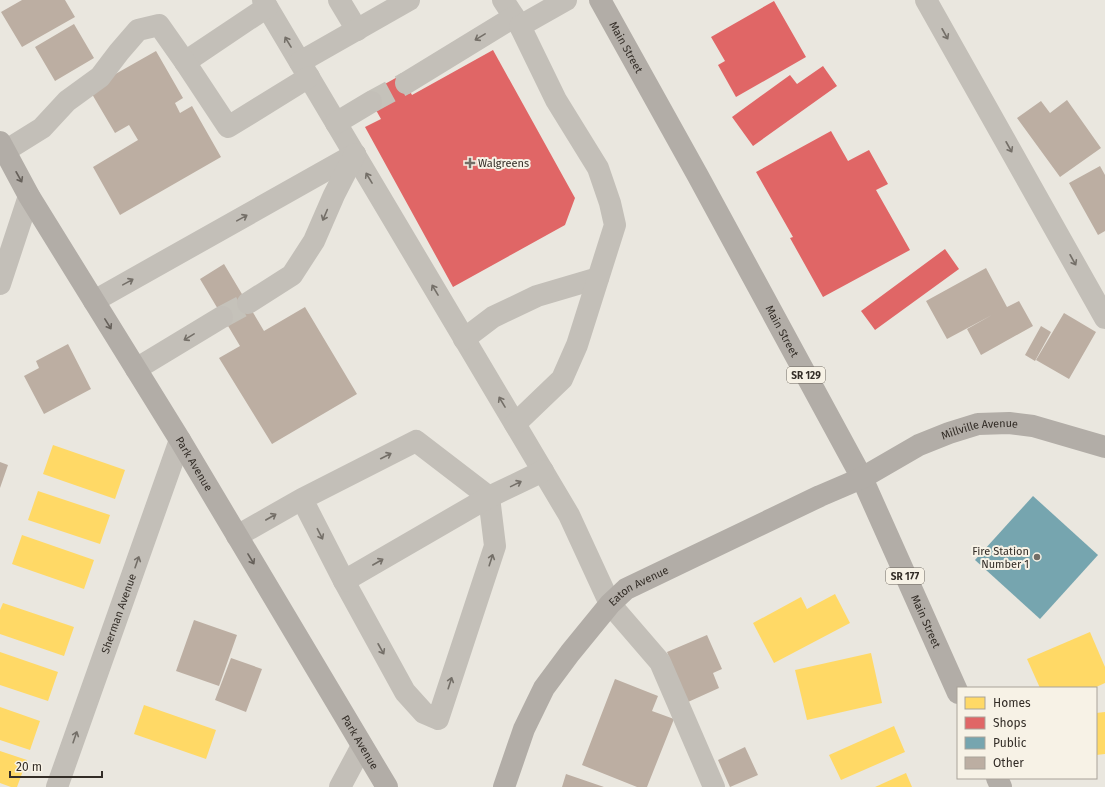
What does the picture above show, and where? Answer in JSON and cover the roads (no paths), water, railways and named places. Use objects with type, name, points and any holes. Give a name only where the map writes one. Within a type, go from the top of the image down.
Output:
[{"type":"main road","name":"Main Street","points":[[600,0],[698,176],[862,478],[957,691]]},
{"type":"main road","name":"Park Avenue","points":[[2,147],[29,196],[180,440],[387,787]]},
{"type":"main road","name":"Millville Avenue","points":[[862,478],[918,445],[978,424],[1008,423],[1034,426],[1105,447]]},
{"type":"main road","name":"Eaton Avenue","points":[[504,787],[524,729],[544,688],[610,604],[626,588],[820,496],[862,478]]},
{"type":"street","points":[[339,0],[357,30]]},
{"type":"street","points":[[2,147],[42,128],[66,101],[100,78],[119,52],[138,30],[159,25],[228,127],[357,30],[409,0]]},
{"type":"street","points":[[406,83],[512,14],[566,0]]},
{"type":"street","points":[[926,0],[1105,318]]},
{"type":"street","points":[[185,62],[265,4],[569,515],[610,604],[660,662],[714,787]]},
{"type":"street","points":[[512,14],[556,100],[598,168],[610,203],[615,225],[577,345],[562,379],[515,424]]},
{"type":"street","points":[[336,123],[371,102]]},
{"type":"street","points":[[94,301],[355,154]]},
{"type":"street","points":[[248,303],[292,275],[314,241],[334,195],[355,154]]},
{"type":"street","points":[[0,284],[29,196]]},
{"type":"street","points":[[464,339],[493,317],[537,296],[598,278]]},
{"type":"street","points":[[136,369],[222,317]]},
{"type":"street","name":"Sherman Avenue","points":[[57,787],[180,440]]},
{"type":"street","points":[[237,536],[302,500],[416,441],[488,497],[495,546],[438,719],[424,713],[405,692],[344,582],[302,500]]},
{"type":"street","points":[[344,582],[488,497],[543,471]]},
{"type":"street","points":[[340,787],[362,746]]},
{"type":"tunnel","points":[[371,102],[406,83]]},
{"type":"tunnel","points":[[222,317],[248,303]]},
{"type":"place","name":"Walgreens","points":[[470,163]]},
{"type":"place","name":"Fire Station Number 1","points":[[1037,557]]}]
